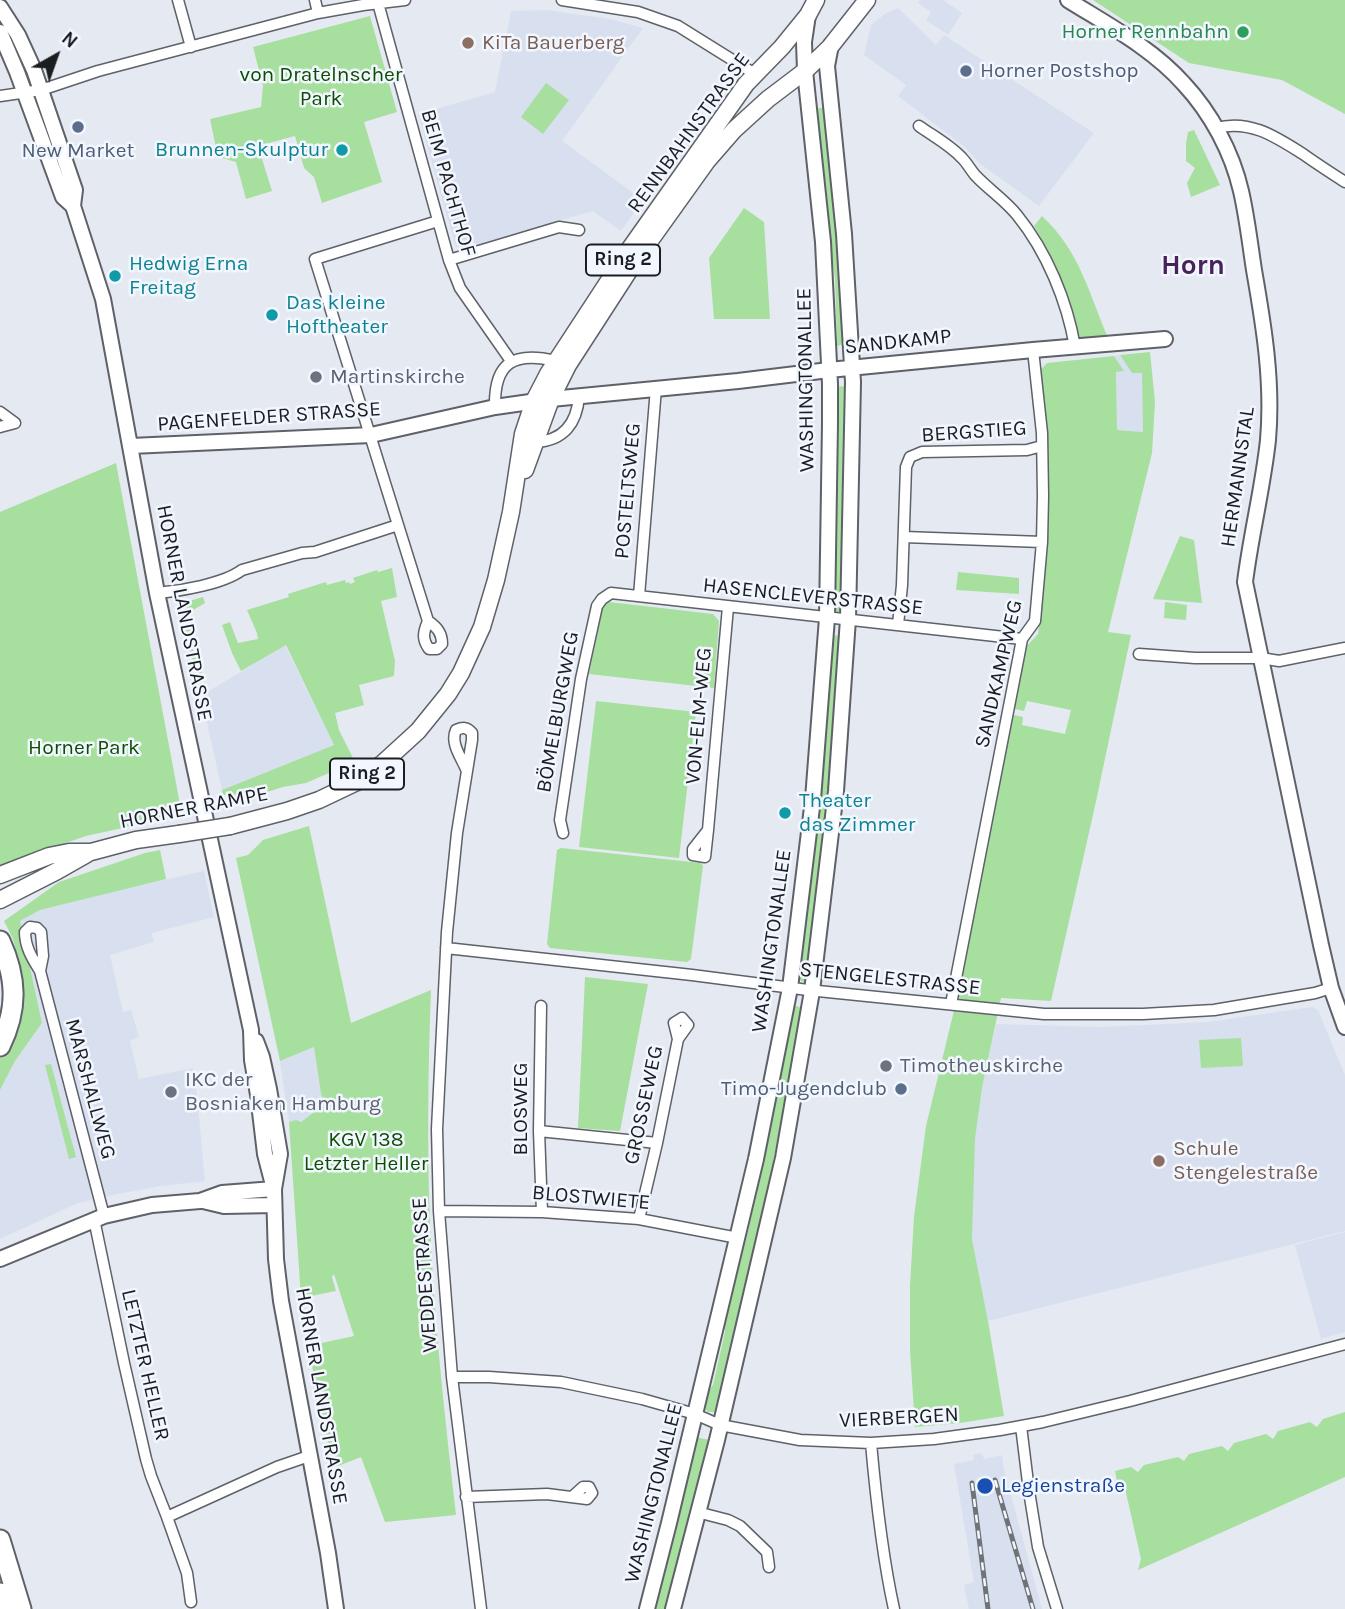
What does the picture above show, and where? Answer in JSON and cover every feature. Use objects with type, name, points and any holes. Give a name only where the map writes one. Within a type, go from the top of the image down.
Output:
[{"type":"highway","points":[[0,941],[9,963],[14,987],[11,1012],[0,1046]]},
{"type":"highway","points":[[0,1539],[21,1609]]},
{"type":"highway","points":[[0,1593],[5,1609]]},
{"type":"main road","name":"RENNBAHNSTRASSE","points":[[534,401],[556,360],[631,247],[755,74],[782,47],[808,15],[816,0]]},
{"type":"main road","name":"RENNBAHNSTRASSE","points":[[551,399],[568,365],[616,290],[707,161],[734,130],[831,46],[867,0]]},
{"type":"main road","name":"HORNER RAMPE","points":[[511,512],[551,399]]},
{"type":"main road","name":"HORNER RAMPE","points":[[0,900],[91,852],[136,840],[230,826],[319,800],[359,781],[399,749],[425,723],[448,694],[482,627],[496,580],[511,512],[523,435],[534,401]]},
{"type":"main road","name":"HORNER RAMPE","points":[[0,875],[48,856],[91,852]]},
{"type":"street","points":[[178,0],[191,47]]},
{"type":"street","points":[[316,0],[318,13]]},
{"type":"street","points":[[0,96],[41,90],[98,71],[318,13],[405,0]]},
{"type":"street","points":[[562,0],[638,12],[678,26],[755,74]]},
{"type":"street","points":[[638,12],[643,0]]},
{"type":"street","name":"HERMANNSTAL","points":[[1068,0],[1137,44],[1172,71],[1197,99],[1216,128],[1230,157],[1241,190],[1264,326],[1270,386],[1268,439],[1245,582],[1331,988],[1345,1027]]},
{"type":"street","name":"BEIM PACHTHOF","points":[[378,3],[449,260],[460,288],[511,361]]},
{"type":"street","name":"HORNER LANDSTRASSE","points":[[0,7],[18,35],[41,90],[75,190],[73,206],[103,299],[157,593],[251,1030],[262,1057],[275,1123],[279,1154],[274,1205],[281,1301],[337,1609]]},
{"type":"street","name":"WASHINGTONALLEE","points":[[647,1609],[756,1159],[790,988],[813,799],[827,618],[830,423],[823,242],[805,71],[804,42],[808,15]]},
{"type":"street","name":"HORNER LANDSTRASSE","points":[[0,32],[63,197],[73,206]]},
{"type":"street","name":"WASHINGTONALLEE","points":[[674,1609],[783,1158],[812,991],[836,791],[848,619],[853,446],[852,368],[844,234],[827,66],[831,46]]},
{"type":"street","points":[[919,126],[960,156],[1026,227],[1056,283],[1074,347]]},
{"type":"street","points":[[1216,128],[1247,126],[1266,131],[1345,182]]},
{"type":"street","points":[[428,621],[315,259],[438,221]]},
{"type":"street","points":[[449,260],[559,227],[579,230]]},
{"type":"street","name":"SANDKAMP","points":[[551,399],[1165,339]]},
{"type":"street","name":"SANDKAMPWEG","points":[[951,1004],[1022,639],[1035,621],[1043,496],[1042,446],[1033,350]]},
{"type":"street","points":[[495,407],[497,384],[501,373],[511,361],[524,356],[556,360]]},
{"type":"street","name":"POSTELTSWEG","points":[[639,596],[656,388]]},
{"type":"street","points":[[535,442],[555,438],[566,431],[578,410],[579,396]]},
{"type":"street","points":[[534,401],[551,399]]},
{"type":"street","name":"PAGENFELDER STRASSE","points":[[131,446],[371,435],[534,401]]},
{"type":"street","points":[[0,412],[15,423],[0,426]]},
{"type":"street","name":"BERGSTIEG","points":[[898,625],[906,467],[910,457],[922,452],[1027,450],[1042,446]]},
{"type":"street","points":[[157,593],[202,586],[242,570],[302,553],[315,552],[398,525]]},
{"type":"street","points":[[904,537],[1042,542]]},
{"type":"street","name":"HASENCLEVERSTRASSE","points":[[602,598],[611,593],[1022,639]]},
{"type":"street","name":"BÖMELBURGWEG","points":[[563,833],[560,820],[581,679],[597,606],[602,598]]},
{"type":"street","name":"VON-ELM-WEG","points":[[708,830],[728,607]]},
{"type":"street","points":[[1139,654],[1279,661],[1345,648]]},
{"type":"street","name":"WEDDESTRASSE","points":[[466,769],[446,948],[436,1129],[439,1210],[452,1377],[481,1609]]},
{"type":"street","name":"STENGELESTRASSE","points":[[446,948],[812,991],[1044,1014],[1143,1014],[1223,1009],[1331,988]]},
{"type":"street","name":"MARSHALLWEG","points":[[40,971],[99,1217]]},
{"type":"street","name":"BLOSWEG","points":[[541,1006],[539,1132],[542,1212]]},
{"type":"street","name":"GROSSEWEG","points":[[639,1220],[678,1039]]},
{"type":"street","points":[[539,1132],[657,1143]]},
{"type":"street","points":[[0,1259],[99,1217],[152,1206],[200,1201],[222,1194],[274,1189]]},
{"type":"street","points":[[200,1201],[224,1206],[274,1205]]},
{"type":"street","name":"BLOSTWIETE","points":[[439,1210],[542,1212],[639,1220],[738,1238]]},
{"type":"street","name":"LETZTER HELLER","points":[[99,1217],[137,1420],[151,1476],[187,1573],[191,1602]]},
{"type":"street","name":"VIERBERGEN","points":[[452,1377],[561,1382],[630,1396],[695,1414],[720,1425],[800,1440],[871,1443],[934,1439],[1021,1426],[1104,1408],[1345,1344]]},
{"type":"street","points":[[1021,1426],[1038,1547],[1057,1609]]},
{"type":"street","points":[[871,1443],[877,1503],[894,1609]]},
{"type":"street","points":[[167,1517],[277,1467],[309,1456]]},
{"type":"street","points":[[466,1497],[530,1494],[572,1497]]},
{"type":"street","points":[[697,1512],[740,1526],[767,1552],[769,1567]]},
{"type":"shaded area","points":[[920,0],[943,0],[962,13],[948,35],[926,20],[931,12],[918,3]]},
{"type":"shaded area","points":[[898,8],[936,45],[944,35],[1094,133],[1039,206],[979,163],[965,147],[898,96],[906,85],[864,55],[871,25],[886,13]]},
{"type":"shaded area","points":[[547,10],[610,19],[643,28],[562,141],[643,200],[621,231],[593,211],[461,249],[455,245],[418,114],[495,92],[511,11]]},
{"type":"shaded area","points":[[1120,355],[1130,368],[1142,373],[1144,432],[1117,430],[1116,371],[1123,371],[1114,356]]},
{"type":"shaded area","points":[[285,645],[334,745],[222,790],[201,696]]},
{"type":"shaded area","points":[[204,871],[214,917],[152,933],[154,942],[110,955],[123,1012],[131,1010],[139,1037],[130,1041],[139,1079],[193,1068],[205,1181],[161,1186],[78,1203],[0,1239],[0,1090],[15,1061],[42,1023],[20,921],[40,910]]},
{"type":"shaded area","name":"Schule Stengelestraße","points":[[1312,1007],[1318,1010],[1345,1075],[1345,1231],[988,1321],[972,1239],[973,1183],[975,1138],[982,1088],[996,1024],[1102,1027],[1208,1022]]},
{"type":"shaded area","points":[[314,1047],[325,1105],[301,1122],[289,1122],[280,1061]]},
{"type":"shaded area","points":[[1345,1232],[1345,1332],[1321,1339],[1295,1245]]},
{"type":"shaded area","points":[[982,1453],[984,1459],[1002,1455],[1042,1609],[969,1609],[964,1585],[974,1582],[954,1464],[974,1460],[973,1455]]},
{"type":"green space","name":"Horner Rennbahn","points":[[1093,0],[1345,0],[1345,114],[1282,80],[1189,63]]},
{"type":"green space","name":"von Dratelnscher Park","points":[[370,16],[397,112],[364,122],[382,182],[322,203],[314,177],[304,168],[295,136],[258,146],[272,191],[246,199],[236,162],[218,157],[210,119],[261,107],[263,86],[253,47]]},
{"type":"green space","points":[[546,83],[569,100],[543,134],[521,117]]},
{"type":"green space","points":[[826,107],[847,343],[837,346],[835,279],[825,222],[815,109]]},
{"type":"green space","points":[[1194,130],[1220,185],[1191,197],[1187,183],[1195,168],[1186,161],[1186,144],[1188,132]]},
{"type":"green space","points":[[744,208],[764,222],[770,319],[714,319],[709,258]]},
{"type":"green space","points":[[1042,216],[1055,229],[1075,258],[1109,340],[1078,342],[1072,311],[1062,282],[1034,226]]},
{"type":"green space","points":[[1150,352],[1155,402],[1152,453],[1108,632],[1131,635],[1095,806],[1051,1001],[1001,998],[982,1088],[975,1139],[972,1239],[1004,1416],[915,1427],[910,1350],[910,1286],[914,1217],[926,1126],[958,994],[1010,714],[1023,717],[1022,725],[1065,734],[1071,710],[1027,701],[1024,711],[1011,708],[1023,650],[1038,634],[1044,582],[1048,495],[1041,369],[1047,363],[1114,356],[1124,371],[1116,372],[1117,430],[1143,432],[1142,373],[1132,373],[1120,355]]},
{"type":"green space","points":[[848,386],[843,609],[839,612],[834,611],[832,387]]},
{"type":"green space","name":"Horner Park","points":[[116,463],[182,815],[86,836],[0,867],[0,512]]},
{"type":"green space","points":[[1180,536],[1194,540],[1202,603],[1153,599]]},
{"type":"green space","points":[[392,568],[397,597],[381,601],[395,661],[394,676],[359,685],[364,705],[335,713],[339,730],[354,760],[306,783],[251,797],[223,795],[222,790],[334,745],[286,645],[241,671],[222,625],[230,622],[238,643],[258,639],[247,610],[326,582],[327,585],[345,580],[350,584],[355,582],[353,578]]},
{"type":"green space","points":[[958,572],[1019,578],[1019,594],[956,590]]},
{"type":"green space","points":[[203,597],[205,603],[185,615],[194,630],[188,634],[195,646],[192,648],[198,660],[195,662],[202,673],[198,676],[207,692],[201,696],[179,604]]},
{"type":"green space","points":[[609,602],[713,614],[719,621],[714,688],[589,674],[603,606]]},
{"type":"green space","points":[[1165,602],[1187,605],[1186,620],[1164,618]]},
{"type":"green space","points":[[830,635],[844,636],[840,707],[808,979],[803,982],[797,978]]},
{"type":"green space","points":[[596,701],[696,712],[679,858],[579,847]]},
{"type":"green space","name":"KGV 138 Letzter Heller","points":[[309,826],[351,1023],[431,990],[428,1107],[430,1224],[437,1333],[456,1515],[385,1522],[361,1457],[333,1468],[308,1346],[354,1336],[334,1274],[332,1277],[336,1291],[301,1298],[289,1122],[301,1122],[325,1104],[314,1047],[280,1061],[236,858],[248,855],[263,840]]},
{"type":"green space","points":[[561,848],[701,863],[703,866],[691,959],[687,962],[550,948],[547,944],[557,850]]},
{"type":"green space","points":[[160,850],[166,879],[40,910],[20,921],[42,1023],[15,1061],[0,1090],[0,1059],[19,1014],[21,971],[13,939],[4,921],[59,882]]},
{"type":"green space","points":[[585,977],[648,984],[620,1131],[578,1128]]},
{"type":"green space","points":[[791,1005],[805,1008],[773,1161],[775,1165],[715,1412],[708,1412],[703,1407],[713,1385],[725,1332],[724,1323],[748,1231]]},
{"type":"green space","points":[[1241,1038],[1243,1066],[1201,1068],[1199,1040]]},
{"type":"green space","points":[[51,1064],[76,1157],[69,1159],[45,1065]]},
{"type":"green space","points":[[1345,1412],[1345,1477],[1138,1570],[1141,1559],[1124,1484],[1118,1485],[1115,1471],[1131,1467],[1138,1472],[1144,1465],[1178,1457],[1184,1461],[1189,1454],[1222,1446],[1228,1451],[1234,1443],[1266,1434],[1273,1439],[1278,1431],[1310,1422],[1317,1427],[1323,1419]]},
{"type":"green space","points":[[695,1437],[710,1440],[667,1609],[652,1609]]},
{"type":"railway","points":[[995,1480],[1033,1609]]},
{"type":"railway","points":[[972,1483],[988,1609]]},
{"type":"place","name":"Horner Rennbahn","points":[[1243,32]]},
{"type":"place","name":"KiTa Bauerberg","points":[[468,43]]},
{"type":"place","name":"Horner Postshop","points":[[966,71]]},
{"type":"place","name":"New Market","points":[[78,127]]},
{"type":"place","name":"Brunnen-Skulptur","points":[[342,150]]},
{"type":"place","name":"Hedwig Erna Freitag","points":[[115,276]]},
{"type":"place","name":"Das kleine Hoftheater","points":[[272,315]]},
{"type":"place","name":"Martinskirche","points":[[316,377]]},
{"type":"place","name":"Theater das Zimmer","points":[[785,813]]},
{"type":"place","name":"Timotheuskirche","points":[[886,1066]]},
{"type":"place","name":"Timo-Jugendclub","points":[[901,1089]]},
{"type":"place","name":"IKC der Bosniaken Hamburg","points":[[171,1092]]},
{"type":"place","name":"Schule Stengelestraße","points":[[1159,1161]]},
{"type":"place","name":"Legienstraße","points":[[985,1486]]},
{"type":"district","name":"Horn","points":[[1193,266]]}]
